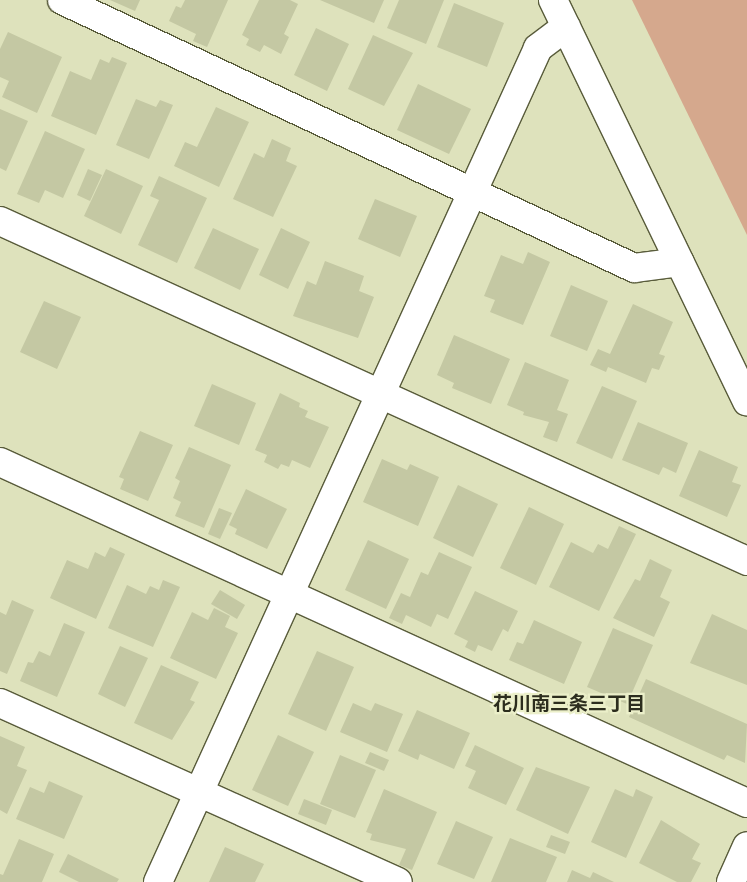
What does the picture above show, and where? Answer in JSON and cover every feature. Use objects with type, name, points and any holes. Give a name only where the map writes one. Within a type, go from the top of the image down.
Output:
[{"type":"street","points":[[62,0],[634,268],[680,262]]},
{"type":"street","points":[[553,0],[747,402]]},
{"type":"street","points":[[158,882],[538,48],[566,27]]},
{"type":"street","points":[[0,221],[380,396],[747,561]]},
{"type":"street","points":[[0,462],[747,803]]},
{"type":"street","points":[[0,703],[398,882]]},
{"type":"street","points":[[731,882],[747,846]]},
{"type":"shaded area","points":[[632,0],[747,0],[747,235]]},
{"type":"building","points":[[110,0],[140,0],[135,11]]},
{"type":"building","points":[[185,0],[228,0],[207,47],[193,41],[196,34],[169,21],[176,6],[181,8]]},
{"type":"building","points":[[259,0],[290,0],[298,4],[284,34],[289,37],[281,54],[264,45],[260,52],[246,45],[249,39],[242,35]]},
{"type":"building","points":[[320,0],[384,0],[374,23]]},
{"type":"building","points":[[399,0],[444,0],[426,44],[387,28]]},
{"type":"building","points":[[454,3],[504,23],[487,67],[437,47]]},
{"type":"building","points":[[316,28],[349,44],[327,91],[294,75]]},
{"type":"building","points":[[8,32],[62,57],[37,113],[2,97],[9,81],[0,77],[0,49]]},
{"type":"building","points":[[373,35],[413,53],[384,106],[348,89]]},
{"type":"building","points":[[112,57],[127,63],[96,135],[51,116],[70,71],[91,80],[100,59],[109,63]]},
{"type":"building","points":[[418,84],[471,109],[449,154],[397,130]]},
{"type":"building","points":[[136,99],[156,107],[160,100],[173,105],[149,159],[116,145]]},
{"type":"building","points":[[216,107],[249,122],[219,187],[174,166],[185,142],[197,147]]},
{"type":"building","points":[[0,109],[28,121],[6,171],[0,168]]},
{"type":"building","points":[[45,131],[85,149],[63,198],[45,190],[39,203],[17,194]]},
{"type":"building","points":[[272,139],[291,148],[286,161],[297,166],[273,217],[233,199],[254,153],[264,158]]},
{"type":"building","points":[[88,169],[102,175],[90,201],[77,195]]},
{"type":"building","points":[[106,169],[143,186],[121,234],[84,216]]},
{"type":"building","points":[[159,176],[207,198],[177,263],[138,245],[159,200],[150,196]]},
{"type":"building","points":[[375,199],[417,216],[400,257],[358,239]]},
{"type":"building","points":[[213,228],[259,249],[240,290],[194,268]]},
{"type":"building","points":[[281,228],[310,242],[288,289],[259,275]]},
{"type":"building","points":[[528,252],[550,262],[523,325],[490,312],[495,300],[484,296],[501,255],[523,264]]},
{"type":"building","points":[[325,261],[364,276],[359,291],[374,297],[358,338],[293,316],[307,281],[316,285]]},
{"type":"building","points":[[571,285],[608,301],[587,351],[550,336]]},
{"type":"building","points":[[44,301],[81,317],[57,369],[20,352]]},
{"type":"building","points":[[633,304],[673,322],[659,354],[665,356],[659,370],[652,368],[646,383],[608,367],[606,372],[590,365],[598,349],[610,354]]},
{"type":"building","points":[[454,335],[510,359],[491,404],[452,388],[454,383],[437,375]]},
{"type":"building","points":[[525,362],[569,380],[557,410],[568,414],[557,442],[543,437],[549,422],[523,415],[524,412],[507,405]]},
{"type":"building","points":[[212,384],[256,403],[239,445],[194,426]]},
{"type":"building","points":[[602,386],[637,401],[612,459],[576,443]]},
{"type":"building","points":[[280,393],[300,403],[299,407],[308,411],[305,417],[329,427],[310,468],[292,460],[289,467],[281,464],[278,469],[264,462],[267,455],[255,450]]},
{"type":"building","points":[[638,422],[688,443],[676,473],[663,467],[659,475],[622,460]]},
{"type":"building","points":[[140,431],[173,445],[148,501],[120,489],[124,479],[119,477]]},
{"type":"building","points":[[189,447],[231,465],[204,528],[175,516],[181,502],[173,498],[180,481],[175,478]]},
{"type":"building","points":[[699,450],[738,467],[732,482],[741,485],[727,517],[679,496]]},
{"type":"building","points":[[382,459],[407,470],[410,464],[439,477],[418,526],[363,502]]},
{"type":"building","points":[[458,485],[498,504],[473,557],[433,538]]},
{"type":"building","points":[[246,489],[287,509],[267,549],[235,534],[237,529],[229,525]]},
{"type":"building","points":[[529,507],[564,524],[536,585],[500,568]]},
{"type":"building","points":[[219,508],[232,513],[220,539],[208,534]]},
{"type":"building","points":[[619,526],[636,534],[599,611],[549,587],[571,542],[593,553],[598,544],[608,549]]},
{"type":"building","points":[[368,540],[409,559],[386,609],[345,590]]},
{"type":"building","points":[[110,547],[125,554],[96,619],[50,598],[67,560],[88,569],[95,552],[105,557]]},
{"type":"building","points":[[439,552],[472,567],[448,619],[437,614],[431,627],[406,615],[402,624],[389,618],[401,593],[410,597],[421,572],[428,575]]},
{"type":"building","points":[[650,559],[672,570],[660,597],[670,602],[654,637],[613,618],[635,579],[640,581]]},
{"type":"building","points":[[163,580],[180,587],[153,647],[108,628],[127,585],[146,594],[150,586],[159,590]]},
{"type":"building","points":[[220,590],[245,605],[237,619],[211,604]]},
{"type":"building","points":[[475,591],[518,611],[508,632],[503,629],[492,651],[478,645],[475,652],[465,647],[468,641],[454,634]]},
{"type":"building","points":[[12,600],[34,610],[7,674],[0,671],[0,612],[6,615]]},
{"type":"building","points":[[214,608],[230,616],[225,627],[238,633],[216,679],[170,658],[192,612],[208,620]]},
{"type":"building","points":[[712,614],[747,630],[747,685],[690,663]]},
{"type":"building","points":[[534,620],[582,642],[564,684],[509,660],[517,642],[523,644]]},
{"type":"building","points":[[64,623],[85,632],[57,697],[20,681],[28,662],[33,663],[39,651],[50,656]]},
{"type":"building","points":[[613,628],[653,645],[627,704],[587,687]]},
{"type":"building","points":[[120,646],[148,658],[125,707],[98,694]]},
{"type":"building","points":[[317,651],[354,667],[326,731],[288,714]]},
{"type":"building","points":[[161,665],[199,682],[190,700],[195,702],[172,740],[134,723]]},
{"type":"building","points":[[646,679],[747,724],[745,763],[727,755],[724,760],[629,717]]},
{"type":"building","points":[[353,703],[371,711],[375,703],[403,714],[387,752],[340,732]]},
{"type":"building","points":[[417,710],[470,733],[454,769],[420,754],[418,760],[398,751]]},
{"type":"building","points":[[278,735],[314,752],[288,806],[252,790]]},
{"type":"building","points":[[0,736],[25,747],[17,766],[27,770],[7,814],[0,810]]},
{"type":"building","points":[[475,745],[524,768],[506,805],[468,788],[476,771],[465,766]]},
{"type":"building","points":[[370,752],[389,760],[384,771],[365,763]]},
{"type":"building","points":[[340,755],[376,770],[355,818],[320,804]]},
{"type":"building","points":[[536,767],[590,787],[568,834],[516,810]]},
{"type":"building","points":[[49,781],[83,796],[64,839],[16,819],[30,787],[44,793]]},
{"type":"building","points":[[384,789],[437,812],[412,870],[399,865],[406,849],[370,840],[372,834],[366,832]]},
{"type":"building","points":[[615,789],[633,797],[636,789],[653,797],[626,858],[591,842]]},
{"type":"building","points":[[304,799],[332,810],[326,825],[298,814]]},
{"type":"building","points":[[661,820],[700,844],[692,859],[701,863],[691,882],[677,882],[639,863]]},
{"type":"building","points":[[456,821],[493,837],[474,879],[437,864]]},
{"type":"building","points":[[551,835],[570,842],[565,854],[546,847]]},
{"type":"building","points":[[510,838],[557,857],[546,882],[491,882]]},
{"type":"building","points":[[19,839],[54,854],[42,882],[0,882],[0,874],[3,875]]},
{"type":"building","points":[[225,847],[264,864],[255,882],[209,882]]},
{"type":"building","points":[[68,854],[119,879],[117,882],[79,882],[59,872]]},
{"type":"building","points":[[572,870],[590,878],[593,872],[614,882],[567,882]]},
{"type":"district","name":"花川南三条三丁目","points":[[569,704]]}]
